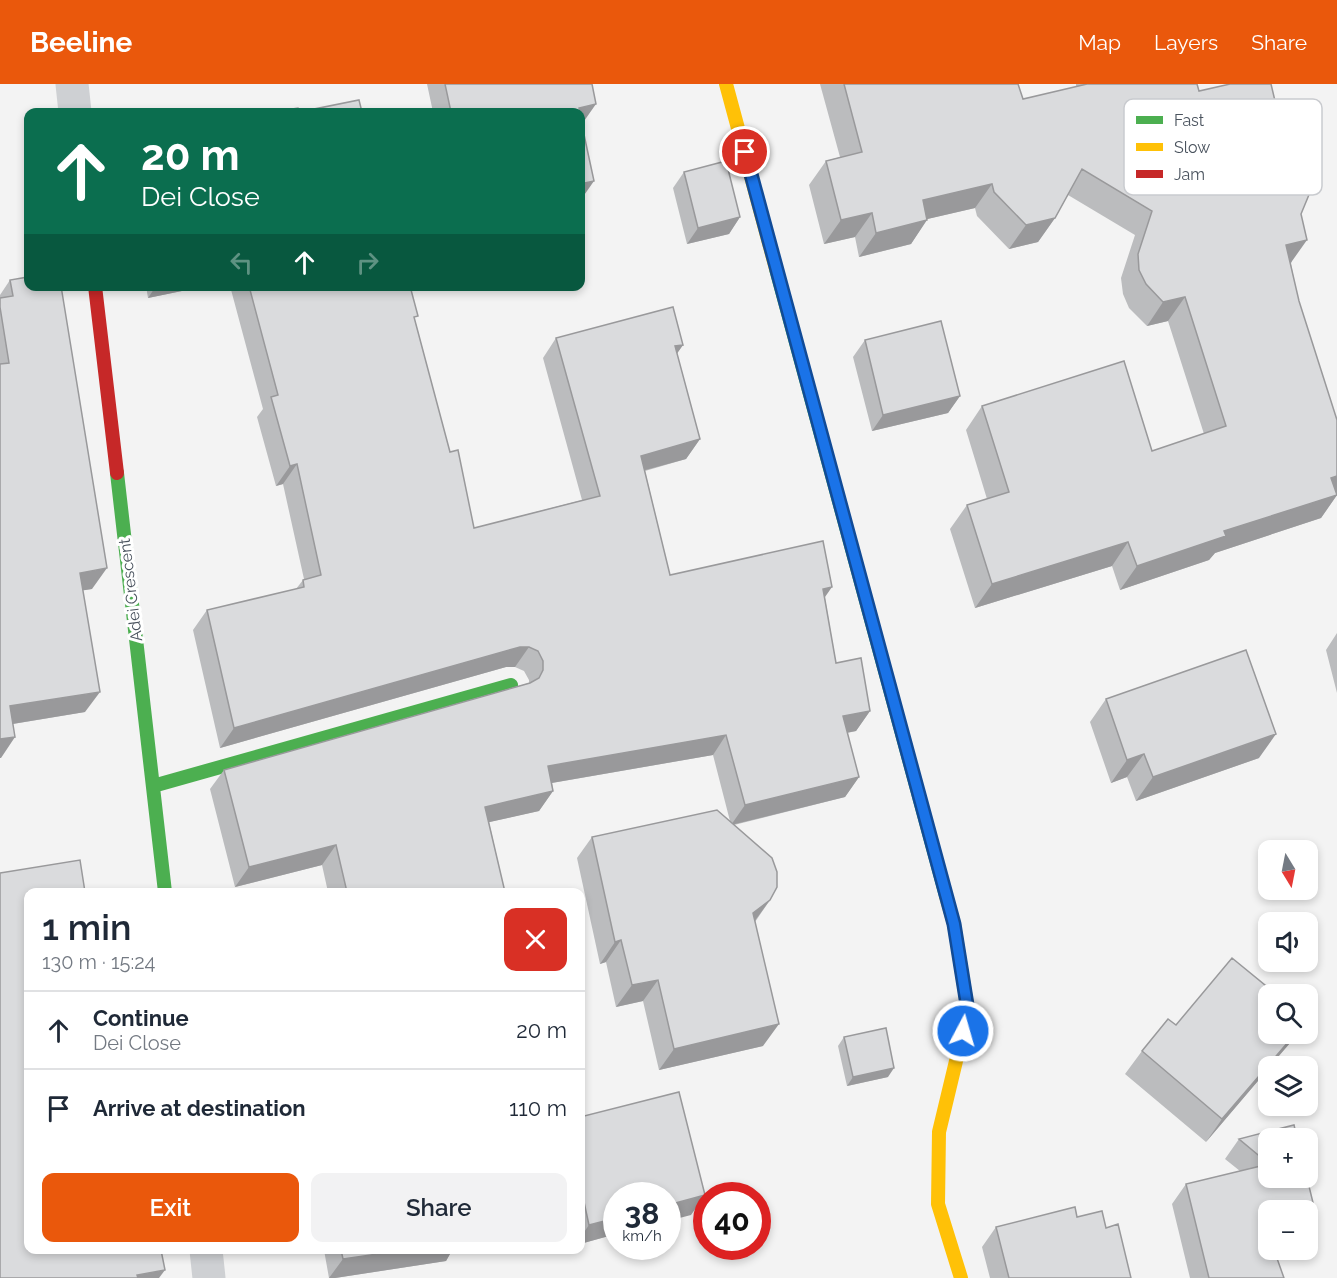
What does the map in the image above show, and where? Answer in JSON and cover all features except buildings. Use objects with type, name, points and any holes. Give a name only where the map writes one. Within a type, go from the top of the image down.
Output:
[{"type":"street","points":[[72,84],[75,108]]},
{"type":"street","points":[[726,84],[954,924],[968,1011],[939,1132],[938,1204],[961,1278]]},
{"type":"street","name":"Adei Crescent","points":[[96,291],[165,888]]},
{"type":"street","points":[[153,786],[511,685]]},
{"type":"street","points":[[206,1254],[209,1278]]},
{"type":"traffic: fast","points":[[776,269],[946,896]]},
{"type":"traffic: fast","points":[[117,473],[165,888]]},
{"type":"traffic: fast","points":[[153,786],[511,685]]},
{"type":"traffic: slow","points":[[726,84],[776,269]]},
{"type":"traffic: slow","points":[[946,896],[954,924],[968,1011],[939,1132],[938,1204],[961,1278]]},
{"type":"traffic: jam","points":[[96,291],[117,473]]},
{"type":"route","points":[[745,152],[954,924],[968,1011],[963,1031]]}]
